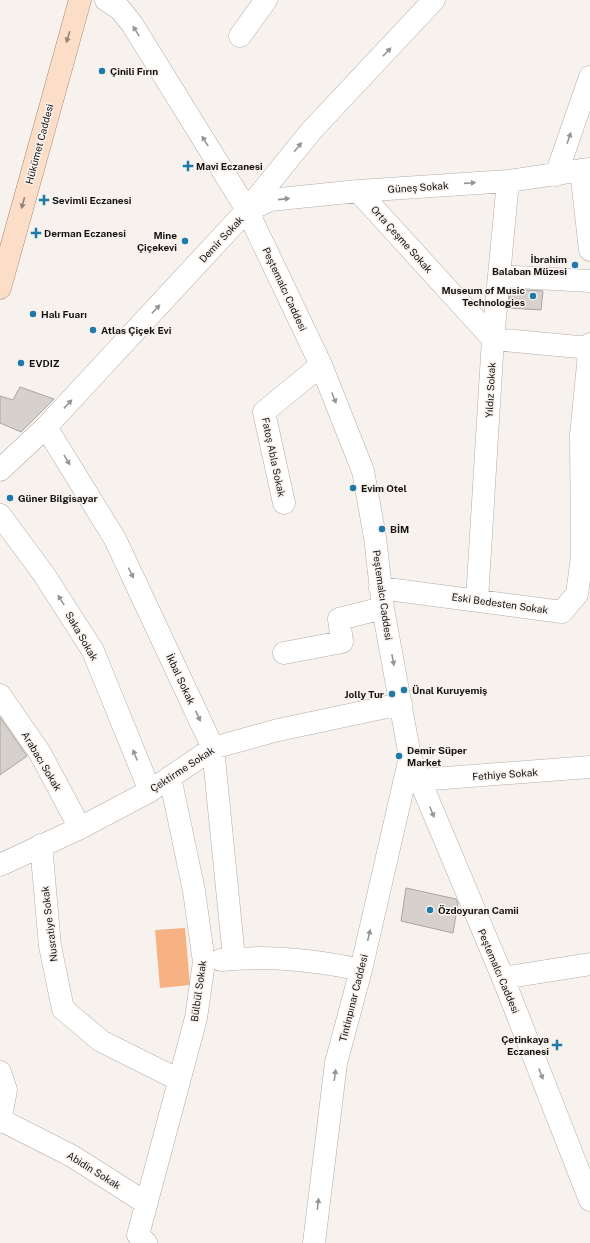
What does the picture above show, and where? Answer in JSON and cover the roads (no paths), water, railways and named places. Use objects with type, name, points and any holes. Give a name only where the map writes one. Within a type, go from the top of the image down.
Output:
[{"type":"main road","name":"Hükümet Caddesi","points":[[1,278],[80,0]]},
{"type":"street","name":"Peştemalcı Caddesi","points":[[106,0],[120,9],[132,24],[247,210],[321,365],[363,471],[375,538],[381,598],[410,756],[585,1175],[590,1200]]},
{"type":"street","points":[[240,36],[266,0]]},
{"type":"street","name":"Demir Sokak","points":[[0,470],[46,427],[247,210],[312,130],[434,0]]},
{"type":"street","points":[[556,174],[590,77]]},
{"type":"street","name":"Güneş Sokak","points":[[247,210],[270,200],[508,181],[585,170]]},
{"type":"street","points":[[585,170],[590,250]]},
{"type":"street","name":"Yıldız Sokak","points":[[477,600],[493,339],[508,181]]},
{"type":"street","name":"Orta Çeşme Sokak","points":[[358,192],[493,339]]},
{"type":"street","points":[[499,276],[590,281]]},
{"type":"street","points":[[493,339],[590,348]]},
{"type":"street","name":"Eski Bedesten Sokak","points":[[381,598],[477,600],[562,612],[577,594],[586,557],[586,435],[590,344]]},
{"type":"street","name":"Fatoş Abla Sokak","points":[[284,503],[264,412],[321,365]]},
{"type":"street","name":"İkbal Sokak","points":[[46,427],[115,539],[213,748],[234,958]]},
{"type":"street","name":"Saka Sokak","points":[[0,515],[43,573],[93,651],[150,791]]},
{"type":"street","points":[[284,653],[342,642],[339,619],[381,598]]},
{"type":"street","name":"Arabacı Sokak","points":[[0,695],[40,753],[80,828]]},
{"type":"street","name":"Çektirme Sokak","points":[[0,865],[80,828],[150,791],[213,748],[278,730],[401,704]]},
{"type":"street","name":"Tintinpınar Caddesi","points":[[314,1243],[336,1063],[361,970],[410,756]]},
{"type":"street","name":"Fethiye Sokak","points":[[419,780],[590,767]]},
{"type":"street","name":"Bülbül Sokak","points":[[146,1203],[196,1018],[204,962],[194,891],[170,777]]},
{"type":"street","name":"Nusratiye Sokak","points":[[41,845],[50,946],[63,1009],[101,1042],[180,1080]]},
{"type":"street","points":[[204,962],[234,958],[285,958],[324,962],[361,970]]},
{"type":"street","points":[[503,978],[590,964]]},
{"type":"street","points":[[0,1072],[6,1090],[0,1121]]},
{"type":"street","name":"Abidin Sokak","points":[[0,1121],[72,1156],[146,1203]]},
{"type":"street","points":[[146,1203],[138,1235],[146,1243]]},
{"type":"place","name":"Çinili Fırın","points":[[102,71]]},
{"type":"place","name":"Mavi Eczanesi","points":[[188,166]]},
{"type":"place","name":"Sevimli Eczanesi","points":[[44,200]]},
{"type":"place","name":"Derman Eczanesi","points":[[36,233]]},
{"type":"place","name":"Mine Çiçekevi","points":[[185,241]]},
{"type":"place","name":"İbrahim Balaban Müzesi","points":[[575,265]]},
{"type":"place","name":"Museum of Music Technologies","points":[[533,296]]},
{"type":"place","name":"Halı Fuarı","points":[[33,314]]},
{"type":"place","name":"Atlas Çiçek Evi","points":[[93,330]]},
{"type":"place","name":"EVDIZ","points":[[21,363]]},
{"type":"place","name":"Evim Otel","points":[[353,488]]},
{"type":"place","name":"Güner Bilgisayar","points":[[10,498]]},
{"type":"place","name":"BİM","points":[[382,529]]},
{"type":"place","name":"Ünal Kuruyemiş","points":[[404,690]]},
{"type":"place","name":"Jolly Tur","points":[[392,694]]},
{"type":"place","name":"Demir Süper Market","points":[[399,756]]},
{"type":"place","name":"Özdoyuran Camii","points":[[430,910]]},
{"type":"place","name":"Çetinkaya Eczanesi","points":[[557,1045]]}]
